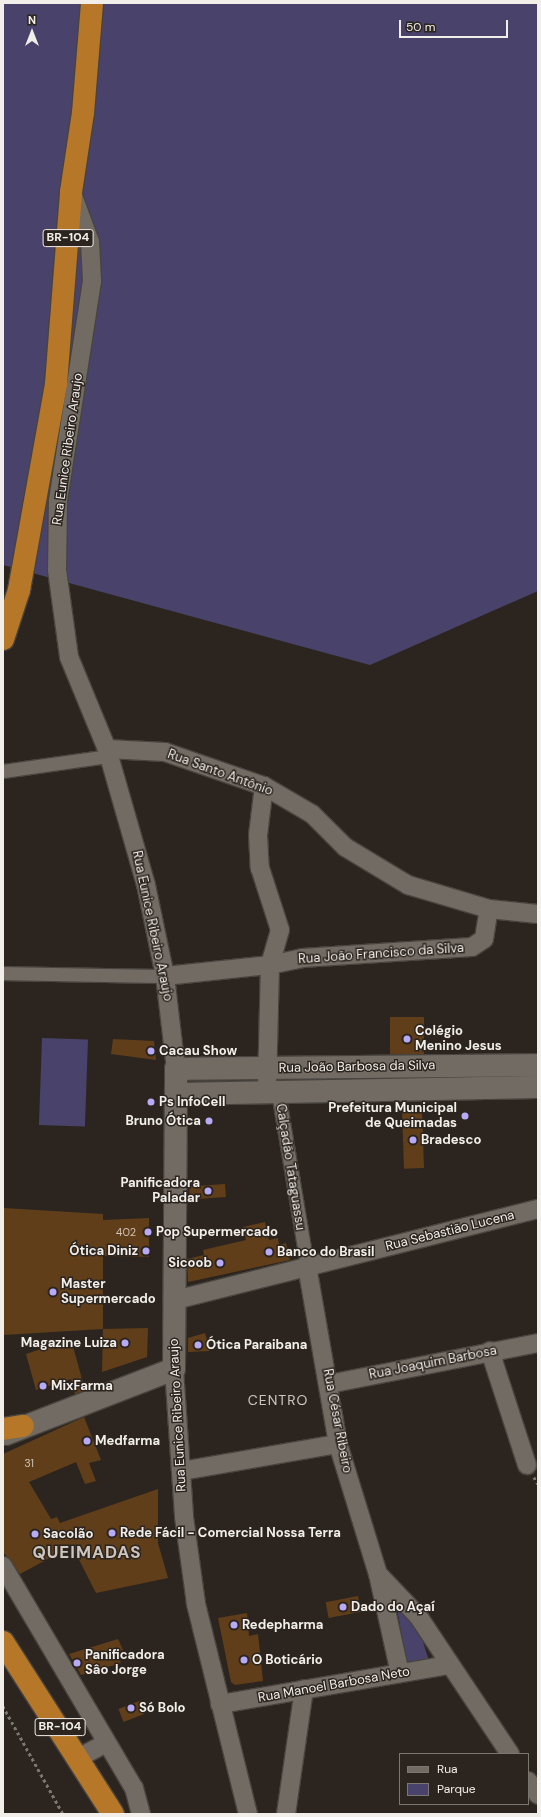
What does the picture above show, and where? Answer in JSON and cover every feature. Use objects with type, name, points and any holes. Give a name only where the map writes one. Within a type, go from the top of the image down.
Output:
[{"type":"highway","name":"BR-104","points":[[3,639],[18,590],[42,472],[56,384],[71,192],[83,113],[92,3]]},
{"type":"highway","name":"BR-104","points":[[3,1642],[80,1757],[114,1814]]},
{"type":"street","name":"Rua Eunice Ribeiro Araujo","points":[[71,192],[90,242],[92,281],[58,501],[57,570],[69,657],[108,753],[146,885],[165,976],[176,1069],[177,1094],[174,1369],[181,1471],[196,1604],[248,1814]]},
{"type":"street","name":"Rua Santo Antônio","points":[[108,753],[165,752],[264,786],[312,814],[345,847],[408,885],[489,909],[538,914]]},
{"type":"street","points":[[3,771],[108,753]]},
{"type":"street","points":[[264,786],[258,835],[260,868],[280,930],[270,965],[266,1068],[273,1092]]},
{"type":"street","name":"Rua João Francisco da Silva","points":[[165,976],[270,965],[302,958],[472,947],[484,939],[489,909]]},
{"type":"street","points":[[3,973],[165,976]]},
{"type":"street","name":"Rua João Barbosa da Silva","points":[[176,1069],[538,1065]]},
{"type":"street","name":"Rua João Barbosa da Silva","points":[[177,1094],[538,1087]]},
{"type":"street","name":"Calçadão Tataguassu","points":[[273,1092],[307,1266]]},
{"type":"street","name":"Rua Sebastião Lucena","points":[[175,1300],[538,1209]]},
{"type":"street","name":"Rua César Ribeiro","points":[[307,1266],[329,1384],[338,1444],[378,1574],[400,1673]]},
{"type":"street","name":"Rua Joaquim Barbosa","points":[[329,1384],[490,1351],[538,1343]]},
{"type":"street","points":[[490,1351],[527,1465]]},
{"type":"street","points":[[3,1435],[13,1428],[174,1369]]},
{"type":"street","points":[[181,1471],[338,1444]]},
{"type":"street","points":[[3,1566],[106,1743],[134,1788],[141,1814]]},
{"type":"street","name":"Rua César Ribeiro","points":[[378,1574],[418,1616],[448,1665],[509,1753]]},
{"type":"street","name":"Rua Manoel Barbosa Neto","points":[[220,1704],[448,1665]]},
{"type":"street","points":[[286,1814],[304,1689]]},
{"type":"street","points":[[80,1757],[106,1743]]},
{"type":"street","points":[[529,1782],[538,1795]]},
{"type":"path","points":[[3,1706],[63,1814]]},
{"type":"green space","points":[[3,3],[538,3],[538,591],[370,665],[3,565]]},
{"type":"green space","points":[[42,1038],[88,1040],[85,1127],[39,1125]]},
{"type":"green space","points":[[397,1608],[418,1626],[430,1664],[407,1667]]},
{"type":"building","name":"Colégio Menino Jesus","points":[[390,1017],[424,1017],[424,1054],[390,1054]]},
{"type":"building","points":[[113,1039],[154,1041],[156,1060],[111,1054]]},
{"type":"building","name":"Bradesco","points":[[422,1111],[424,1168],[404,1169],[402,1112]]},
{"type":"building","name":"Panificadora Paladar","points":[[225,1184],[226,1197],[190,1199],[189,1187]]},
{"type":"building","name":"Master Supermercado","points":[[4,1208],[103,1214],[103,1220],[149,1218],[149,1257],[103,1256],[103,1329],[3,1335]]},
{"type":"building","points":[[265,1222],[269,1240],[278,1238],[279,1245],[286,1243],[290,1260],[188,1282],[187,1259],[204,1255],[203,1250],[246,1240],[243,1227]]},
{"type":"building","name":"Magazine Luiza","points":[[148,1328],[147,1357],[102,1372],[103,1329]]},
{"type":"building","name":"Ótica Paraibana","points":[[205,1333],[210,1351],[188,1352],[188,1338]]},
{"type":"building","points":[[71,1339],[85,1390],[75,1394],[71,1379],[36,1390],[26,1354]]},
{"type":"building","points":[[84,1417],[101,1460],[89,1463],[96,1481],[85,1484],[76,1462],[29,1482],[51,1519],[57,1517],[60,1523],[158,1489],[158,1543],[168,1578],[96,1593],[72,1546],[20,1574],[3,1552],[3,1454]]},
{"type":"building","name":"Dado do Açaí","points":[[358,1596],[361,1612],[329,1618],[326,1602]]},
{"type":"building","name":"O Boticário","points":[[247,1613],[249,1636],[258,1634],[263,1681],[235,1685],[231,1682],[218,1618]]},
{"type":"building","points":[[118,1639],[123,1650],[117,1652],[121,1663],[81,1675],[69,1654]]},
{"type":"building","points":[[139,1701],[144,1714],[123,1722],[118,1709]]},
{"type":"place","name":"Colégio Menino Jesus","points":[[407,1039]]},
{"type":"place","name":"Cacau Show","points":[[151,1051]]},
{"type":"place","name":"Ps InfoCell","points":[[151,1102]]},
{"type":"place","name":"Prefeitura Municipal de Queimadas","points":[[465,1116]]},
{"type":"place","name":"Bruno Ótica","points":[[209,1121]]},
{"type":"place","name":"Bradesco","points":[[413,1140]]},
{"type":"place","name":"Panificadora Paladar","points":[[208,1191]]},
{"type":"place","name":"Pop Supermercado","points":[[148,1232]]},
{"type":"place","name":"Ótica Diniz","points":[[146,1251]]},
{"type":"place","name":"Banco do Brasil","points":[[269,1252]]},
{"type":"place","name":"Sicoob","points":[[220,1263]]},
{"type":"place","name":"Master Supermercado","points":[[53,1292]]},
{"type":"place","name":"Magazine Luiza","points":[[125,1343]]},
{"type":"place","name":"Ótica Paraibana","points":[[198,1345]]},
{"type":"place","name":"MixFarma","points":[[43,1386]]},
{"type":"place","name":"Medfarma","points":[[87,1441]]},
{"type":"place","name":"Rede Fácil - Comercial Nossa Terra","points":[[112,1533]]},
{"type":"place","name":"Sacolão","points":[[35,1534]]},
{"type":"place","name":"Dado do Açaí","points":[[343,1607]]},
{"type":"place","name":"Redepharma","points":[[234,1625]]},
{"type":"place","name":"O Boticário","points":[[244,1660]]},
{"type":"place","name":"Panificadora Sâo Jorge","points":[[77,1663]]},
{"type":"place","name":"Só Bolo","points":[[131,1708]]},
{"type":"district","name":"CENTRO","points":[[278,1400]]},
{"type":"district","name":"QUEIMADAS","points":[[87,1553]]}]
